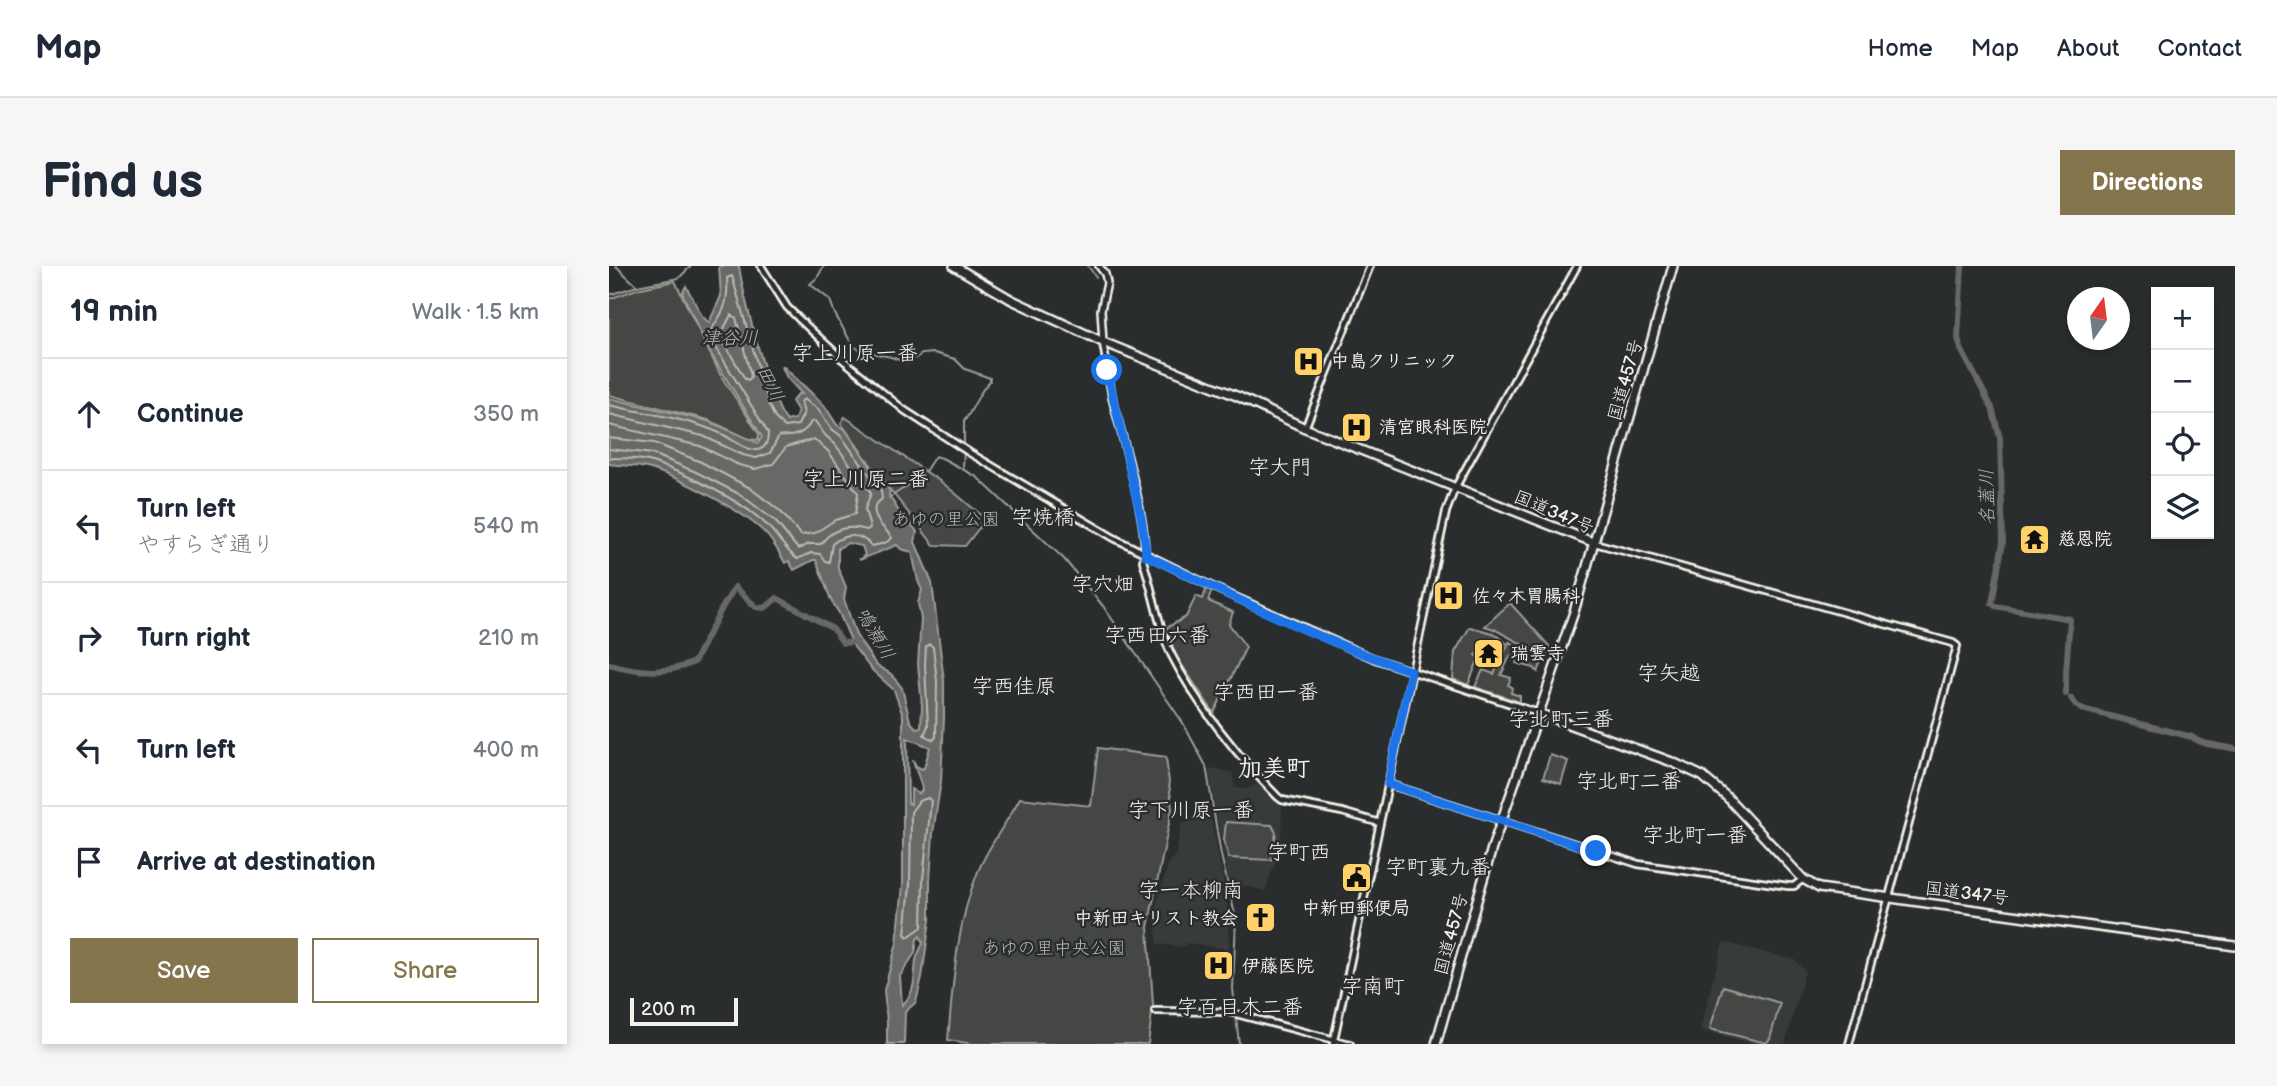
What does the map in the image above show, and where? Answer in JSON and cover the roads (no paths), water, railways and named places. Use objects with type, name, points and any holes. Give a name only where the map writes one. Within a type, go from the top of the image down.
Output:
[{"type":"highway","name":"国道347号","points":[[954,266],[1012,300],[1103,342],[1239,397],[1305,428],[1595,542],[1574,612],[1538,713],[1672,762],[1702,776],[1727,797],[1803,879],[1827,891],[2235,946]]},
{"type":"highway","name":"国道457号","points":[[1595,542],[1673,266]]},
{"type":"highway","name":"国道457号","points":[[1436,1044],[1483,875],[1538,713]]},
{"type":"main road","points":[[1099,266],[1107,283],[1101,310],[1103,342]]},
{"type":"street","points":[[761,266],[787,307],[842,359],[904,410],[970,453],[1145,555],[1375,659],[1538,713]]},
{"type":"street","points":[[1305,428],[1370,266]]},
{"type":"street","points":[[1333,1042],[1439,538],[1455,488],[1577,266]]},
{"type":"street","points":[[1103,342],[1141,517],[1146,549],[1143,561],[1171,654],[1212,718],[1254,772],[1282,800],[1342,811],[1380,823]]},
{"type":"street","points":[[1595,542],[1957,646],[1849,1044]]},
{"type":"street","points":[[1388,784],[1638,864],[1788,886],[1794,886],[1803,879]]},
{"type":"street","points":[[1155,1012],[1229,1012],[1333,1042],[1350,1044]]},
{"type":"water","name":"津谷川","points":[[719,266],[739,266],[758,347],[780,410],[787,421],[795,419],[798,411],[792,401],[798,394],[802,394],[787,378],[784,367],[824,405],[837,425],[845,429],[890,491],[889,495],[901,515],[906,516],[917,532],[915,542],[932,583],[944,681],[941,781],[933,833],[930,920],[922,977],[916,1002],[905,1012],[904,1044],[887,1044],[884,990],[897,943],[903,885],[903,716],[894,690],[871,669],[854,647],[831,600],[816,560],[794,570],[789,561],[785,563],[763,531],[725,504],[660,472],[642,467],[609,464],[609,398],[708,421],[758,443],[762,437],[708,349],[682,293],[686,286],[702,316],[709,323],[721,296]],"holes":[[[848,543],[862,546],[865,555],[859,560],[897,545],[912,552],[922,590],[918,603],[921,619],[918,664],[921,727],[916,728],[910,721],[902,688],[891,674],[876,665],[856,635],[844,599],[846,587],[838,568],[838,548]],[[907,738],[930,747],[924,768],[916,766],[913,760],[922,790],[919,794],[911,789],[911,804],[908,803]],[[920,936],[923,943],[916,960],[912,990],[902,1005],[900,976],[915,953]]]},
{"type":"waterway","points":[[616,266],[636,285]]},
{"type":"waterway","points":[[609,295],[637,286],[679,278],[691,266]]},
{"type":"waterway","points":[[824,266],[810,284],[830,300],[853,346],[862,351],[908,363],[922,354],[934,353],[955,359],[965,369],[990,378],[964,421],[964,446]]},
{"type":"waterway","points":[[1088,266],[1096,277]]},
{"type":"waterway","name":"名蓋川","points":[[1962,266],[1958,338],[1961,349],[1992,408],[2000,438],[2003,542],[1992,603],[1995,606],[2070,619],[2066,671]]},
{"type":"waterway","points":[[963,467],[964,451]]},
{"type":"waterway","points":[[889,498],[922,476],[935,456],[977,477],[1064,559],[1103,606],[1183,723],[1206,766],[1221,855],[1236,919],[1233,989],[1239,1044]]},
{"type":"waterway","points":[[609,664],[652,671],[673,669],[694,662],[735,587],[756,607],[765,608],[777,598],[833,629],[843,643],[857,642]]},
{"type":"waterway","name":"名蓋川","points":[[2066,675],[2066,694]]},
{"type":"waterway","name":"名蓋川","points":[[2071,698],[2082,709],[2192,737],[2206,744],[2235,749]]},
{"type":"place","name":"中島クリニック","points":[[1308,361]]},
{"type":"place","name":"清宮眼科医院","points":[[1356,427]]},
{"type":"place","name":"慈恩院","points":[[2035,539]]},
{"type":"place","name":"佐々木胃腸科","points":[[1449,596]]},
{"type":"place","name":"瑞雲寺","points":[[1488,653]]},
{"type":"place","name":"中新田郵便局","points":[[1356,878]]},
{"type":"place","name":"中新田キリスト教会","points":[[1261,918]]},
{"type":"place","name":"伊藤医院","points":[[1219,966]]},
{"type":"district","name":"字上川原一番","points":[[855,353]]},
{"type":"district","name":"字大門","points":[[1280,467]]},
{"type":"district","name":"字上川原二番","points":[[866,479]]},
{"type":"district","name":"字焼橋","points":[[1043,517]]},
{"type":"district","name":"字穴畑","points":[[1103,584]]},
{"type":"district","name":"字西田六番","points":[[1157,635]]},
{"type":"district","name":"字矢越","points":[[1669,673]]},
{"type":"district","name":"字西佳原","points":[[1014,686]]},
{"type":"district","name":"字西田一番","points":[[1266,692]]},
{"type":"district","name":"字北町三番","points":[[1561,719]]},
{"type":"district","name":"加美町","points":[[1274,768]]},
{"type":"district","name":"字北町二番","points":[[1629,781]]},
{"type":"district","name":"字下川原一番","points":[[1191,810]]},
{"type":"district","name":"字北町一番","points":[[1695,835]]},
{"type":"district","name":"字町西","points":[[1299,852]]},
{"type":"district","name":"字町裏九番","points":[[1438,867]]},
{"type":"district","name":"字一本柳南","points":[[1191,890]]},
{"type":"district","name":"字南町","points":[[1373,986]]},
{"type":"district","name":"字百目木二番","points":[[1240,1007]]},
{"type":"water label","name":"田川","points":[[771,383]]},
{"type":"water label","name":"鳴瀬川","points":[[876,633]]},
{"type":"park label","name":"あゆの里公園","points":[[946,519]]},
{"type":"park label","name":"あゆの里中央公園","points":[[1054,948]]}]
